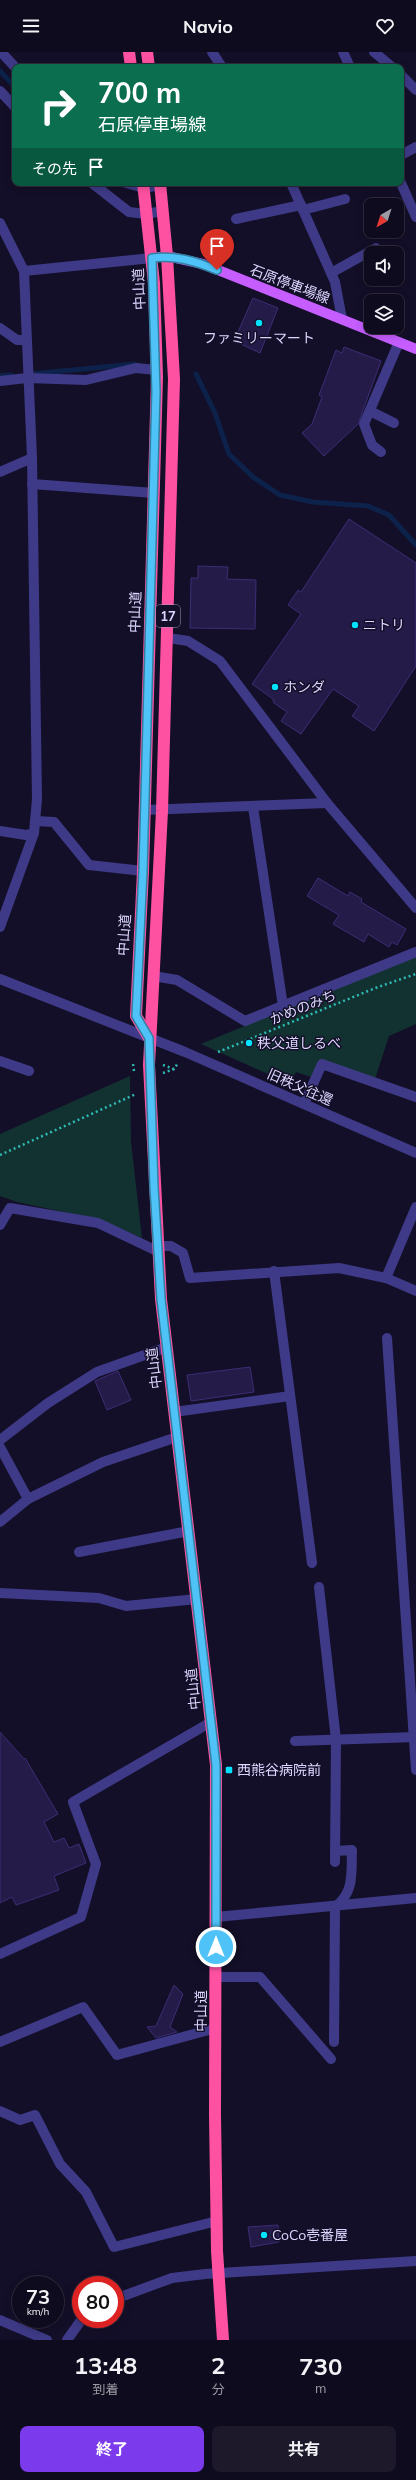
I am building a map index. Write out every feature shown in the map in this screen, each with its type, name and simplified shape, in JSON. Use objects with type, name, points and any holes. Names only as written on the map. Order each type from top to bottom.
[{"type":"highway","points":[[129,52],[131,64]]},
{"type":"highway","points":[[147,52],[149,64]]},
{"type":"highway","name":"中山道","points":[[143,186],[152,258],[156,370],[143,871],[136,1016],[149,1038]]},
{"type":"highway","name":"中山道","points":[[161,186],[174,379],[162,811],[149,1038],[157,1248],[174,1412],[216,1765],[217,2221],[223,2340]]},
{"type":"main road","name":"石原停車場線","points":[[152,258],[167,256],[203,264],[416,349]]},
{"type":"street","points":[[1,52],[12,64]]},
{"type":"street","points":[[212,52],[220,64]]},
{"type":"street","points":[[343,52],[349,64]]},
{"type":"street","points":[[374,52],[388,64]]},
{"type":"street","points":[[404,78],[416,90]]},
{"type":"street","points":[[0,91],[12,104]]},
{"type":"street","points":[[404,153],[416,147]]},
{"type":"street","points":[[96,186],[129,212],[146,214],[163,211]]},
{"type":"street","points":[[292,186],[335,282],[342,319]]},
{"type":"street","points":[[402,186],[416,217]]},
{"type":"street","points":[[236,219],[345,199]]},
{"type":"street","points":[[0,223],[24,271],[25,340],[32,458],[37,799],[34,833],[0,928]]},
{"type":"street","points":[[331,272],[364,254]]},
{"type":"street","points":[[24,271],[152,258]]},
{"type":"street","points":[[0,328],[17,340],[25,340]]},
{"type":"street","points":[[381,452],[372,446],[364,424],[399,342]]},
{"type":"street","points":[[0,381],[27,378],[86,380],[136,368],[156,370]]},
{"type":"street","points":[[370,411],[394,423]]},
{"type":"street","points":[[0,472],[32,458]]},
{"type":"street","points":[[32,484],[154,493]]},
{"type":"street","points":[[168,638],[188,641],[220,661],[327,803],[416,908]]},
{"type":"street","points":[[144,810],[162,811],[327,803]]},
{"type":"street","points":[[253,806],[283,1006]]},
{"type":"street","points":[[35,821],[54,822],[89,865],[143,871]]},
{"type":"street","points":[[0,831],[26,835],[34,833]]},
{"type":"street","points":[[153,976],[177,980],[245,1021],[416,952]]},
{"type":"street","name":"旧秩父往還","points":[[0,979],[185,1052],[416,1153]]},
{"type":"street","points":[[0,1061],[29,1071]]},
{"type":"street","points":[[304,1104],[322,1064],[416,1097]]},
{"type":"street","points":[[0,1226],[5,1206],[98,1223],[157,1248],[171,1246],[183,1253],[190,1278],[274,1271],[339,1268],[386,1278],[416,1291]]},
{"type":"street","points":[[386,1278],[416,1207]]},
{"type":"street","points":[[274,1271],[312,1564]]},
{"type":"street","points":[[387,1338],[416,1737],[416,1770]]},
{"type":"street","points":[[0,1440],[48,1403],[97,1372],[167,1346]]},
{"type":"street","points":[[174,1412],[290,1396]]},
{"type":"street","points":[[0,1522],[28,1499],[103,1462],[177,1437]]},
{"type":"street","points":[[0,1447],[28,1499]]},
{"type":"street","points":[[79,1552],[189,1531]]},
{"type":"street","points":[[319,1587],[336,1740],[335,1862]]},
{"type":"street","points":[[0,1593],[99,1598],[126,1606],[197,1599]]},
{"type":"street","points":[[0,1954],[81,1917],[96,1864],[73,1802],[211,1722]]},
{"type":"street","points":[[295,1741],[416,1737]]},
{"type":"street","points":[[335,1851],[352,1850],[349,1890],[345,1899],[335,1906]]},
{"type":"street","points":[[216,1918],[416,1898]]},
{"type":"street","points":[[334,2042],[335,1906]]},
{"type":"street","points":[[216,1977],[260,1977],[331,2059]]},
{"type":"street","points":[[0,2042],[83,2007],[117,2055],[216,2028]]},
{"type":"street","points":[[0,2111],[20,2120],[35,2115],[60,2164],[86,2192],[114,2246],[217,2221]]},
{"type":"street","points":[[124,2296],[172,2278],[219,2272],[416,2261]]},
{"type":"street","points":[[0,2320],[47,2340]]},
{"type":"street","points":[[68,2340],[76,2328]]},
{"type":"path","name":"かめのみち","points":[[211,1050],[219,1052],[378,987],[416,974]]},
{"type":"path","points":[[167,1066],[174,1069],[185,1052]]},
{"type":"path","points":[[133,1064],[134,1076]]},
{"type":"path","points":[[0,1155],[136,1096],[136,1089]]},
{"type":"green space","points":[[416,953],[416,1024],[389,1036],[375,1079],[319,1060],[311,1077],[296,1072],[290,1084],[201,1044],[402,961]]},
{"type":"green space","points":[[130,1076],[131,1142],[142,1238],[101,1220],[17,1202],[0,1196],[0,1134]]},
{"type":"building","points":[[253,298],[278,308],[260,353],[234,341]]},
{"type":"building","points":[[344,347],[381,361],[358,424],[324,456],[302,433],[312,424],[322,397],[319,395],[336,350],[342,353]]},
{"type":"building","name":"ニトリ","points":[[349,519],[416,563],[416,666],[374,731],[352,716],[359,706],[333,689],[301,734],[281,721],[287,712],[274,703],[273,699],[252,684],[301,614],[288,605],[298,590],[301,592]]},
{"type":"building","points":[[198,566],[228,567],[227,579],[256,580],[255,629],[190,628],[191,578],[198,578]]},
{"type":"building","points":[[318,878],[348,896],[350,892],[362,899],[361,902],[406,929],[397,945],[392,942],[389,947],[368,934],[364,942],[333,924],[339,915],[307,896]]},
{"type":"building","points":[[250,1367],[254,1392],[191,1401],[187,1375]]},
{"type":"building","points":[[118,1371],[131,1400],[107,1410],[95,1381]]},
{"type":"building","points":[[0,1732],[24,1759],[25,1758],[58,1814],[44,1822],[54,1842],[64,1838],[69,1848],[79,1844],[86,1863],[54,1876],[59,1890],[16,1905],[12,1897],[0,1903]]},
{"type":"building","points":[[174,1985],[183,1994],[170,2027],[177,2032],[156,2038],[147,2027],[156,2026]]},
{"type":"building","name":"CoCo壱番屋","points":[[278,2225],[279,2242],[251,2247],[248,2227]]},
{"type":"waterway","points":[[0,71],[12,84]]},
{"type":"waterway","points":[[31,374],[135,364]]},
{"type":"waterway","points":[[196,374],[215,413],[229,454],[253,477],[280,495],[313,502],[368,506],[389,515],[416,545]]},
{"type":"waterway","points":[[0,376],[11,375]]},
{"type":"place","name":"ファミリーマート","points":[[259,323]]},
{"type":"place","name":"ニトリ","points":[[355,625]]},
{"type":"place","name":"ホンダ","points":[[275,687]]},
{"type":"place","name":"秩父道しるべ","points":[[249,1043]]},
{"type":"place","name":"西熊谷病院前","points":[[229,1770]]},
{"type":"place","name":"CoCo壱番屋","points":[[264,2235]]},
{"type":"route","points":[[216,1947],[216,1765],[161,1299],[154,1187],[149,1038],[136,1016],[136,972],[143,871],[157,377],[155,296],[152,258],[167,256],[184,259],[203,264],[217,270]]}]
